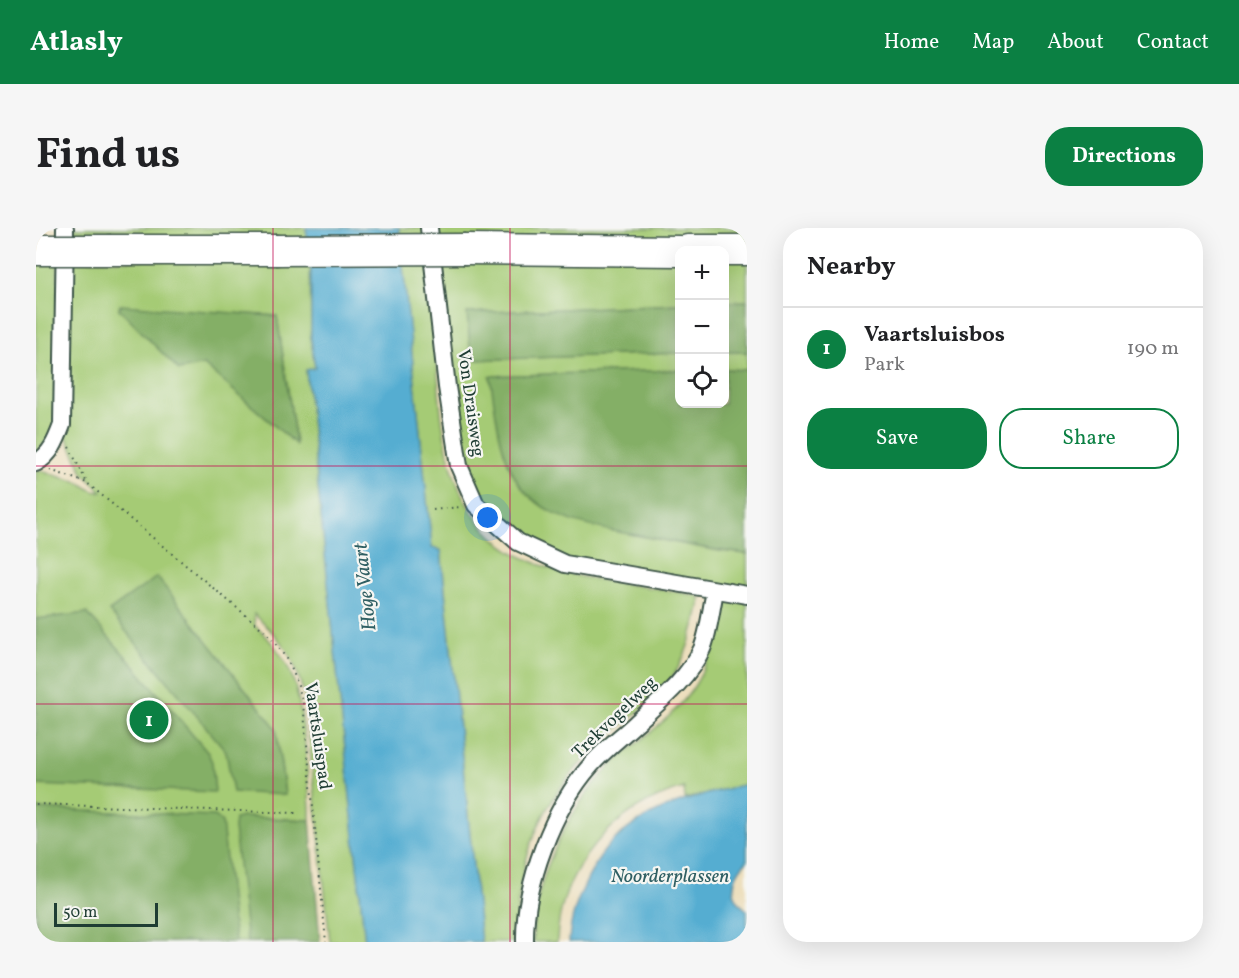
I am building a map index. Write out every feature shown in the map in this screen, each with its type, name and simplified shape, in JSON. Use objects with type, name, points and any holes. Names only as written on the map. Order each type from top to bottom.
[{"type":"highway","points":[[36,250],[675,251]]},
{"type":"highway","points":[[729,250],[747,250]]},
{"type":"street","points":[[40,466],[52,448],[62,425],[64,228]]},
{"type":"street","name":"Von Draisweg","points":[[429,228],[447,387],[459,466],[477,505],[518,542],[565,564],[747,595]]},
{"type":"street","name":"Trekvogelweg","points":[[525,942],[531,891],[542,854],[564,802],[592,764],[682,681],[702,648],[715,591]]},
{"type":"path","name":"Vaartsluispad","points":[[62,425],[71,452],[87,483]]},
{"type":"path","name":"Vaartsluispad","points":[[40,466],[87,483],[266,632],[283,652],[294,671],[303,704],[326,942]]},
{"type":"path","points":[[433,510],[477,505]]},
{"type":"path","points":[[36,804],[297,813]]},
{"type":"green space","points":[[69,228],[306,228],[308,243],[69,243]]},
{"type":"green space","points":[[399,228],[424,228],[443,427],[449,458],[459,487],[473,514],[493,537],[520,556],[540,565],[581,577],[689,594],[698,596],[701,600],[691,638],[675,673],[661,691],[588,755],[559,790],[538,826],[521,882],[515,942],[481,942],[441,550],[432,549]]},
{"type":"green space","points":[[433,228],[747,228],[747,240],[435,242]]},
{"type":"green space","points":[[747,254],[747,301],[729,302],[729,255]]},
{"type":"green space","points":[[675,255],[675,304],[468,313],[471,360],[675,353],[675,370],[491,376],[504,451],[559,514],[573,521],[719,551],[747,554],[747,591],[575,565],[503,528],[468,481],[436,259]]},
{"type":"green space","points":[[36,260],[58,260],[56,428],[36,456]]},
{"type":"green space","points":[[69,260],[310,260],[311,338],[315,368],[306,370],[365,942],[330,942],[305,700],[288,652],[254,614],[255,626],[280,654],[296,688],[305,740],[310,808],[310,820],[268,818],[277,942],[36,942],[36,469],[102,492],[84,474],[66,436]],"holes":[[[120,306],[277,316],[296,443],[204,365],[179,370],[119,309]],[[260,710],[276,728],[285,795],[266,793]]]},
{"type":"green space","points":[[747,301],[747,352],[729,352],[729,302]]},
{"type":"green space","points":[[675,304],[675,353],[471,360],[467,313]]},
{"type":"green space","points":[[120,305],[277,316],[296,444],[204,365],[179,370],[119,309]]},
{"type":"green space","points":[[729,352],[747,352],[747,370],[729,369]]},
{"type":"green space","points":[[729,369],[747,370],[747,554],[597,528],[578,523],[544,508],[530,496],[511,470],[502,444],[490,376],[675,370],[675,408],[729,408]]},
{"type":"green space","points":[[157,577],[276,728],[285,795],[233,792],[226,751],[109,611]]},
{"type":"green space","points":[[725,601],[747,602],[747,784],[685,799],[684,788],[659,797],[635,810],[595,844],[580,866],[568,889],[560,915],[557,942],[533,942],[534,918],[539,893],[557,843],[570,819],[600,777],[659,726],[695,685],[705,666],[722,603]]},
{"type":"green space","points":[[87,613],[208,753],[212,762],[215,792],[36,785],[36,619]]},
{"type":"green space","points":[[36,809],[215,816],[222,822],[235,942],[36,942]]},
{"type":"green space","points":[[242,817],[310,820],[320,942],[247,942],[234,828],[235,819]]},
{"type":"water","name":"Hoge Vaart","points":[[306,228],[399,228],[432,548],[441,550],[481,942],[365,942],[306,370],[315,368],[311,338],[311,268]]},
{"type":"water","name":"Noorderplassen","points":[[747,784],[747,861],[735,880],[734,893],[747,910],[747,942],[569,942],[571,924],[578,900],[589,876],[609,845],[640,821],[674,804]]},
{"type":"place","name":"Vaartsluisbos","points":[[149,720]]}]
